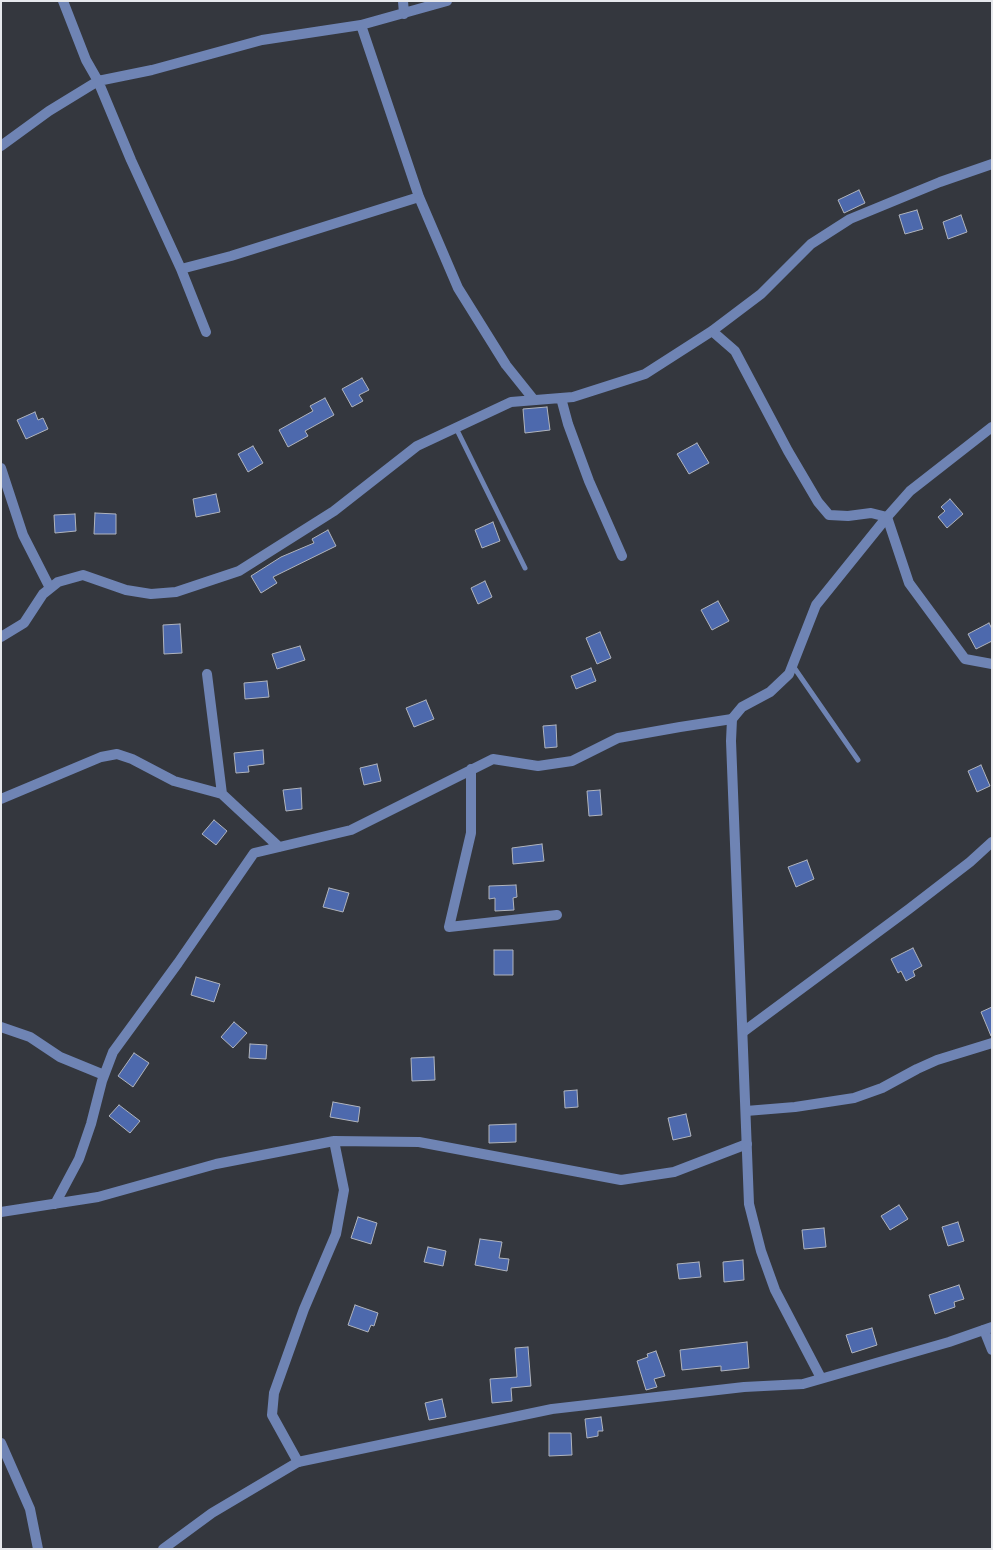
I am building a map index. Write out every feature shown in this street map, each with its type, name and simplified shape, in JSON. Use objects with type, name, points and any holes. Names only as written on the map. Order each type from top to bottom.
[{"type":"street","points":[[63,1],[86,60],[98,81],[131,160],[181,269],[206,332]]},
{"type":"street","points":[[403,1],[404,14]]},
{"type":"street","points":[[1,146],[49,111],[98,81],[152,70],[262,40],[361,25],[447,1]]},
{"type":"street","points":[[361,25],[419,196],[458,288],[506,366],[534,400]]},
{"type":"street","points":[[1,637],[24,623],[43,594],[50,588],[58,582],[83,575],[126,590],[151,594],[176,592],[239,572],[334,511],[417,446],[511,402],[573,396],[645,374],[712,331],[761,294],[812,244],[850,219],[940,182],[992,164]]},
{"type":"street","points":[[181,269],[231,256],[419,196]]},
{"type":"street","points":[[712,331],[735,351],[788,451],[818,502],[829,515],[848,516],[871,513],[887,517]]},
{"type":"street","points":[[561,398],[568,424],[589,481],[622,556]]},
{"type":"street","points":[[821,1378],[775,1290],[761,1251],[749,1204],[744,1032],[731,741],[732,719],[742,707],[770,692],[789,674],[816,605],[910,491],[992,427]]},
{"type":"street","points":[[1,468],[23,535],[50,588]]},
{"type":"street","points":[[887,517],[909,583],[965,659],[992,664]]},
{"type":"street","points":[[207,674],[222,794]]},
{"type":"street","points":[[55,1204],[79,1158],[91,1124],[104,1075],[113,1052],[178,963],[254,853],[351,830],[493,759],[538,766],[572,761],[618,738],[680,726],[732,719]]},
{"type":"street","points":[[1,800],[101,757],[117,754],[132,759],[174,781],[222,794],[279,847]]},
{"type":"street","points":[[471,769],[471,833],[449,927],[557,915]]},
{"type":"street","points":[[744,1032],[916,904],[970,862],[992,842]]},
{"type":"street","points":[[1,1027],[30,1037],[60,1057],[104,1075]]},
{"type":"street","points":[[746,1111],[795,1107],[854,1098],[882,1088],[937,1060],[992,1044]]},
{"type":"street","points":[[1,1212],[98,1197],[216,1164],[334,1141],[418,1142],[621,1180],[674,1172],[747,1144]]},
{"type":"street","points":[[298,1462],[272,1415],[274,1393],[304,1309],[336,1234],[344,1190],[334,1141]]},
{"type":"street","points":[[163,1549],[212,1513],[298,1462],[552,1409],[744,1387],[803,1384],[950,1342],[988,1329],[992,1350]]},
{"type":"street","points":[[1,1443],[30,1509],[38,1549]]},
{"type":"lane","points":[[456,427],[525,568]]},
{"type":"lane","points":[[792,665],[858,760]]},
{"type":"building","points":[[859,190],[865,203],[844,213],[838,200]]},
{"type":"building","points":[[917,210],[923,229],[905,234],[899,215]]},
{"type":"building","points":[[961,215],[967,232],[948,239],[943,222]]},
{"type":"building","points":[[362,378],[369,390],[359,395],[363,401],[352,407],[342,389]]},
{"type":"building","points":[[325,398],[334,415],[305,431],[308,436],[288,447],[279,430],[313,411],[310,406]]},
{"type":"building","points":[[547,407],[550,430],[525,433],[523,409]]},
{"type":"building","points":[[35,412],[38,420],[43,418],[48,429],[26,439],[17,420]]},
{"type":"building","points":[[697,443],[709,463],[689,474],[677,454]]},
{"type":"building","points":[[253,446],[263,463],[248,472],[238,454]]},
{"type":"building","points":[[216,494],[220,512],[196,517],[193,499]]},
{"type":"building","points":[[950,499],[963,514],[947,528],[938,517],[945,511],[941,507]]},
{"type":"building","points":[[95,513],[116,514],[116,534],[94,534]]},
{"type":"building","points":[[75,514],[76,531],[55,533],[54,515]]},
{"type":"building","points":[[493,522],[500,541],[482,548],[475,530]]},
{"type":"building","points":[[328,530],[336,546],[273,577],[277,583],[261,593],[251,576],[281,557],[314,543],[312,539]]},
{"type":"building","points":[[485,581],[492,597],[478,604],[471,588]]},
{"type":"building","points":[[718,601],[729,621],[712,630],[701,610]]},
{"type":"building","points":[[989,623],[992,629],[992,641],[976,649],[968,634]]},
{"type":"building","points":[[180,624],[182,653],[164,654],[163,625]]},
{"type":"building","points":[[600,632],[611,658],[597,664],[586,638]]},
{"type":"building","points":[[300,646],[305,660],[277,669],[272,654]]},
{"type":"building","points":[[591,668],[596,681],[576,689],[571,676]]},
{"type":"building","points":[[267,681],[269,697],[245,699],[244,683]]},
{"type":"building","points":[[426,700],[434,719],[414,727],[406,708]]},
{"type":"building","points":[[556,725],[557,747],[545,748],[543,726]]},
{"type":"building","points":[[263,750],[264,764],[248,766],[249,772],[236,773],[234,753]]},
{"type":"building","points":[[377,764],[381,781],[364,785],[360,768]]},
{"type":"building","points":[[981,765],[990,786],[977,792],[968,771]]},
{"type":"building","points":[[301,788],[302,809],[286,811],[283,790]]},
{"type":"building","points":[[600,790],[602,815],[589,816],[587,791]]},
{"type":"building","points":[[214,820],[227,831],[216,845],[202,834]]},
{"type":"building","points":[[542,844],[544,861],[513,864],[512,848]]},
{"type":"building","points":[[807,860],[814,879],[796,887],[788,867]]},
{"type":"building","points":[[516,885],[517,897],[513,898],[514,910],[495,911],[495,898],[489,899],[489,886]]},
{"type":"building","points":[[329,888],[349,893],[343,912],[323,907]]},
{"type":"building","points":[[913,948],[922,966],[913,971],[915,976],[906,981],[901,971],[898,973],[891,959]]},
{"type":"building","points":[[494,950],[513,950],[513,975],[494,975]]},
{"type":"building","points":[[196,977],[220,984],[214,1002],[191,995]]},
{"type":"building","points":[[992,1007],[992,1036],[991,1036],[981,1012]]},
{"type":"building","points":[[234,1022],[247,1033],[233,1048],[221,1037]]},
{"type":"building","points":[[250,1044],[267,1045],[266,1059],[249,1058]]},
{"type":"building","points":[[134,1053],[149,1063],[133,1087],[118,1076]]},
{"type":"building","points":[[434,1057],[435,1080],[412,1081],[411,1058]]},
{"type":"building","points":[[577,1090],[578,1107],[565,1108],[564,1091]]},
{"type":"building","points":[[333,1102],[360,1107],[358,1122],[330,1117]]},
{"type":"building","points":[[119,1105],[140,1121],[130,1133],[109,1116]]},
{"type":"building","points":[[686,1114],[691,1136],[673,1140],[668,1118]]},
{"type":"building","points":[[516,1124],[516,1142],[489,1143],[489,1125]]},
{"type":"building","points":[[899,1205],[908,1219],[890,1230],[881,1216]]},
{"type":"building","points":[[358,1217],[377,1223],[371,1244],[351,1238]]},
{"type":"building","points":[[958,1222],[964,1241],[948,1246],[942,1227]]},
{"type":"building","points":[[824,1228],[826,1247],[804,1249],[802,1230]]},
{"type":"building","points":[[480,1239],[502,1242],[499,1258],[509,1259],[507,1271],[475,1265]]},
{"type":"building","points":[[428,1247],[446,1251],[443,1266],[424,1262]]},
{"type":"building","points":[[743,1260],[744,1280],[724,1282],[723,1262]]},
{"type":"building","points":[[699,1262],[701,1277],[679,1279],[677,1264]]},
{"type":"building","points":[[959,1285],[964,1299],[954,1302],[955,1307],[935,1314],[929,1295]]},
{"type":"building","points":[[355,1305],[378,1313],[374,1326],[371,1325],[368,1332],[348,1325]]},
{"type":"building","points":[[872,1328],[877,1345],[852,1353],[846,1335]]},
{"type":"building","points":[[747,1342],[749,1368],[721,1371],[721,1366],[682,1370],[680,1350]]},
{"type":"building","points":[[528,1347],[531,1386],[511,1388],[512,1401],[492,1403],[490,1379],[517,1377],[515,1348]]},
{"type":"building","points":[[656,1351],[665,1376],[654,1379],[657,1387],[646,1390],[637,1361],[648,1357],[647,1354]]},
{"type":"building","points":[[442,1399],[446,1417],[429,1420],[425,1403]]},
{"type":"building","points":[[601,1417],[603,1431],[598,1431],[598,1436],[587,1438],[585,1419]]},
{"type":"building","points":[[549,1433],[571,1433],[572,1455],[549,1456]]}]
